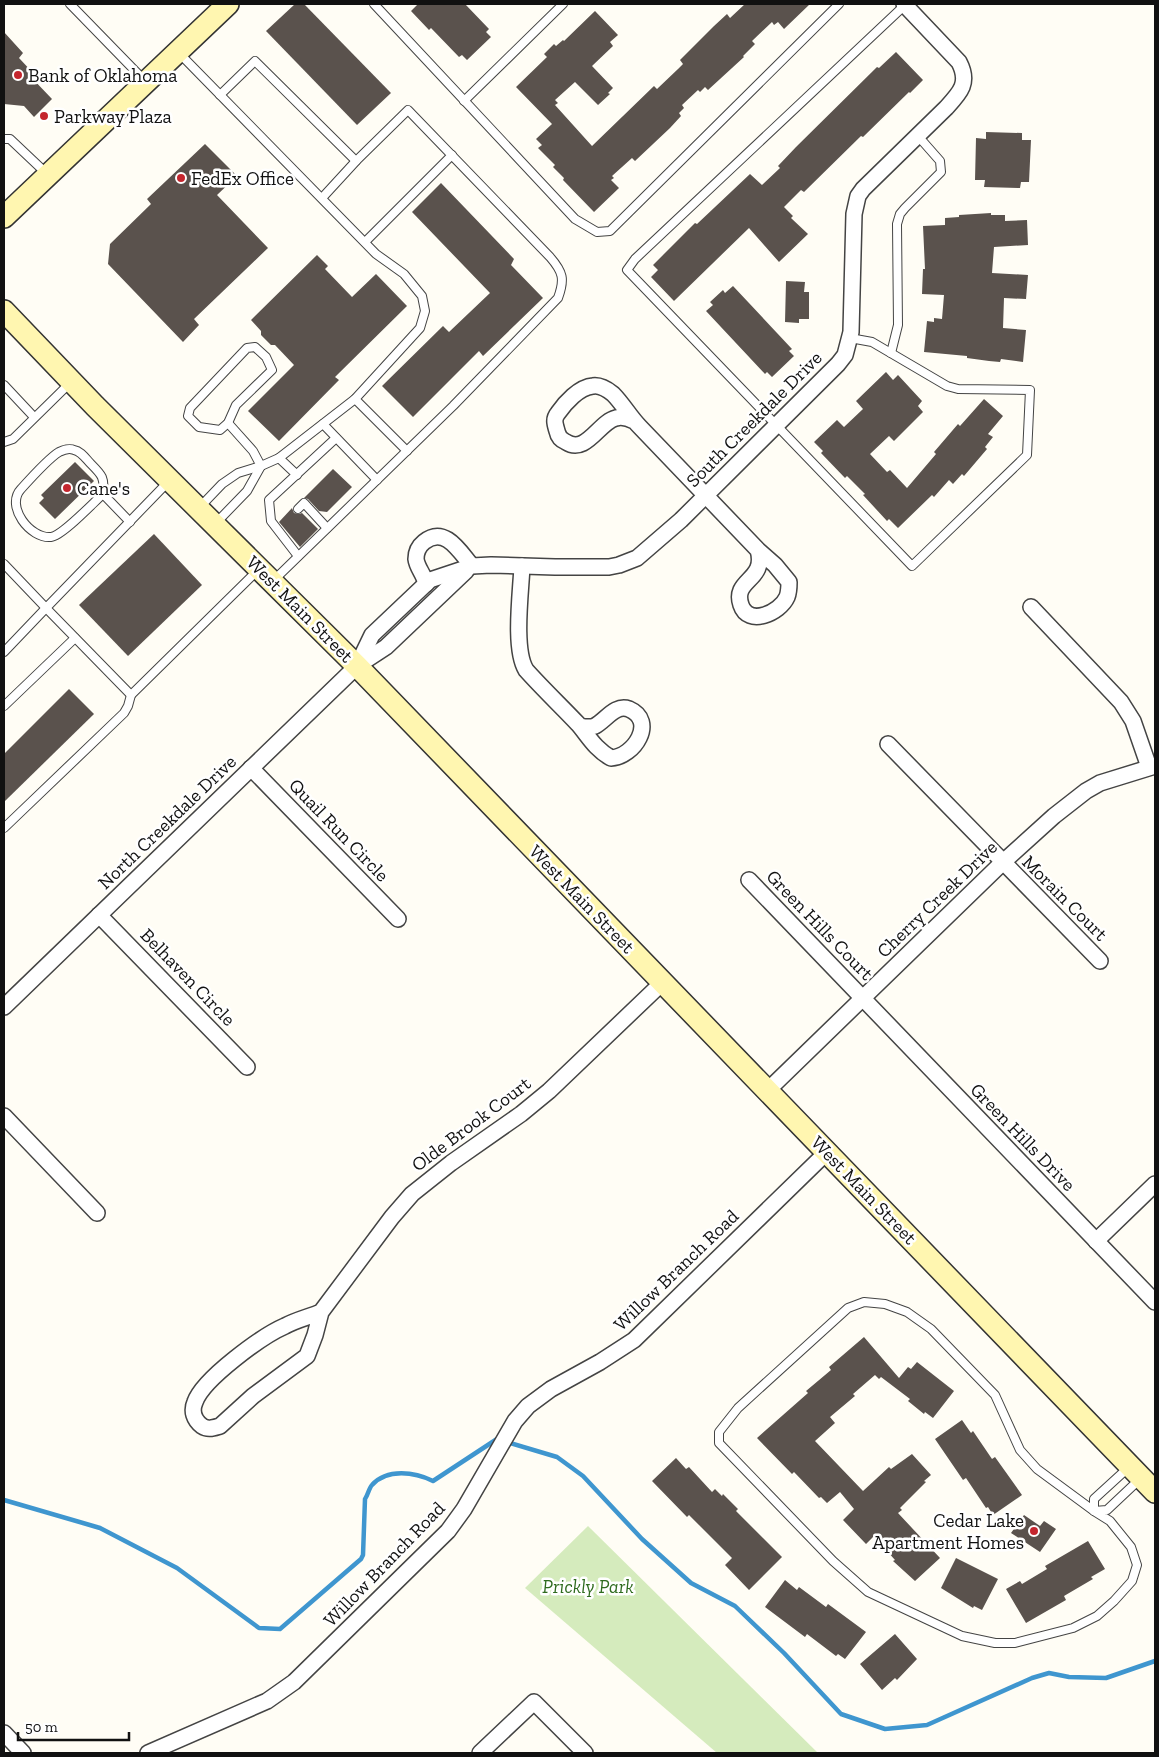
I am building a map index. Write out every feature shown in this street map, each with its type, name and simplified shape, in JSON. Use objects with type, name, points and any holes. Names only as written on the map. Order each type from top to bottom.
[{"type":"main road","points":[[4,217],[228,4]]},
{"type":"main road","name":"West Main Street","points":[[4,311],[357,666],[1142,1479]]},
{"type":"street","name":"South Creekdale Drive","points":[[357,666],[372,634],[430,580],[472,566],[609,567],[637,558],[646,552],[838,364],[852,332],[854,214],[858,196],[955,98],[964,84],[963,70],[959,62],[905,4]]},
{"type":"street","points":[[634,421],[622,417],[615,418],[589,439],[575,446],[562,440],[558,435],[555,416],[562,406],[584,388],[593,385],[612,393],[634,421],[758,550]]},
{"type":"street","points":[[357,666],[386,647],[472,566],[449,539],[440,536],[432,537],[420,545],[417,552],[419,568],[425,576],[426,584]]},
{"type":"street","points":[[522,566],[519,638],[522,663],[530,674],[580,726]]},
{"type":"street","points":[[1031,607],[1121,702],[1132,721],[1152,766]]},
{"type":"street","name":"North Creekdale Drive","points":[[4,1007],[357,666]]},
{"type":"street","name":"Morain Court","points":[[888,744],[1100,962]]},
{"type":"street","name":"Cherry Creek Drive","points":[[767,1091],[1002,863],[1054,816],[1086,791],[1100,783],[1152,766]]},
{"type":"street","name":"Quail Run Circle","points":[[252,768],[398,919]]},
{"type":"street","name":"Green Hills Court","points":[[749,880],[863,998]]},
{"type":"street","name":"Belhaven Circle","points":[[99,915],[247,1067]]},
{"type":"street","name":"Olde Brook Court","points":[[321,1312],[284,1326],[248,1349],[205,1386],[194,1403],[193,1412],[200,1424],[206,1429],[220,1426],[254,1396],[307,1356],[321,1312],[392,1217],[412,1194],[431,1178],[521,1114],[549,1091],[662,983]]},
{"type":"street","name":"Green Hills Drive","points":[[863,998],[1155,1302]]},
{"type":"street","points":[[4,1116],[97,1213]]},
{"type":"street","name":"Willow Branch Road","points":[[148,1753],[266,1701],[294,1682],[448,1532],[464,1509],[515,1421],[537,1398],[612,1355],[634,1340],[826,1152]]},
{"type":"street","points":[[1096,1241],[1155,1184]]},
{"type":"street","points":[[480,1753],[534,1702],[585,1753]]},
{"type":"street","points":[[4,1733],[23,1753]]},
{"type":"lane","points":[[70,4],[146,82]]},
{"type":"lane","points":[[374,4],[575,219],[597,232],[610,231],[839,4]]},
{"type":"lane","points":[[464,100],[563,4]]},
{"type":"lane","points":[[850,338],[872,342],[947,386],[958,389],[1030,390],[1027,455],[912,566],[627,270],[635,259],[905,4]]},
{"type":"lane","points":[[178,52],[376,254],[404,274],[422,296],[425,311],[420,328],[355,399],[279,458],[238,473],[222,484],[199,508]]},
{"type":"lane","points":[[220,95],[255,60],[356,162]]},
{"type":"lane","points":[[4,828],[124,713],[131,695],[266,575],[298,556],[454,406],[558,298],[563,279],[560,268],[408,110],[322,198]]},
{"type":"lane","points":[[891,353],[898,325],[897,224],[900,214],[905,208],[941,172],[940,160],[918,136]]},
{"type":"lane","points":[[4,139],[10,139],[48,175]]},
{"type":"lane","points":[[365,242],[452,155]]},
{"type":"lane","points":[[255,347],[266,357],[272,370],[236,405],[228,423],[220,430],[198,427],[188,416],[190,408],[248,348],[255,347]]},
{"type":"lane","points":[[4,442],[13,438],[72,381]]},
{"type":"lane","points":[[4,385],[34,417]]},
{"type":"lane","points":[[355,399],[407,451]]},
{"type":"lane","points":[[228,423],[253,451],[261,466]]},
{"type":"lane","points":[[323,424],[377,480]]},
{"type":"lane","points":[[298,556],[289,540],[271,521],[270,500],[336,438]]},
{"type":"lane","points":[[103,494],[63,531],[50,537],[43,536],[29,528],[22,521],[16,508],[19,491],[59,452],[69,449],[80,452],[100,473],[104,482],[103,494],[130,522]]},
{"type":"lane","points":[[279,458],[297,475]]},
{"type":"lane","points":[[215,524],[247,491],[261,466]]},
{"type":"lane","points":[[4,652],[170,480]]},
{"type":"lane","points":[[298,508],[304,503],[312,517],[327,528]]},
{"type":"lane","points":[[4,564],[131,695]]},
{"type":"lane","points":[[4,706],[75,638]]},
{"type":"lane","points":[[1094,1511],[1110,1521],[1131,1547],[1137,1565],[1132,1581],[1097,1616],[1073,1628],[1015,1643],[995,1643],[978,1640],[962,1636],[868,1592],[833,1560],[720,1443],[719,1432],[738,1408],[848,1308],[864,1302],[885,1304],[907,1312],[931,1329],[995,1395],[1020,1450],[1037,1469],[1094,1511],[1107,1510],[1142,1479]]},
{"type":"lane","points":[[1094,1511],[1094,1499],[1142,1479]]},
{"type":"green space","name":"Prickly Park","points":[[588,1526],[818,1753],[717,1753],[525,1588]]},
{"type":"building","points":[[295,4],[304,4],[391,93],[357,125],[266,31]]},
{"type":"building","points":[[418,4],[465,4],[489,29],[486,32],[491,37],[467,60],[462,55],[459,57],[431,28],[429,30],[411,11]]},
{"type":"building","points":[[745,4],[810,4],[784,29],[778,22],[774,25],[772,22],[752,41],[755,44],[744,57],[708,90],[705,87],[700,92],[698,90],[682,105],[684,108],[679,113],[681,116],[670,128],[635,161],[632,158],[612,176],[614,178],[611,180],[619,188],[594,212],[563,180],[564,178],[553,167],[555,165],[538,148],[542,145],[536,139],[552,124],[516,87],[547,57],[544,54],[554,44],[556,46],[564,41],[595,11],[618,35],[610,42],[613,46],[592,66],[613,88],[608,93],[610,94],[598,105],[575,82],[555,100],[558,103],[555,105],[592,146],[654,86],[657,89],[678,69],[683,64],[680,60],[714,26],[727,14],[730,18]]},
{"type":"building","name":"Bank of Oklahoma","points":[[4,32],[23,53],[19,58],[34,74],[31,77],[52,99],[34,117],[24,106],[4,104]]},
{"type":"building","points":[[896,52],[923,80],[863,137],[861,136],[804,192],[801,190],[784,207],[793,216],[791,218],[808,234],[779,262],[749,228],[674,301],[651,277],[658,270],[653,265],[695,223],[697,224],[750,174],[762,185],[780,168],[778,166],[796,147],[877,67],[879,68]]},
{"type":"building","points":[[986,132],[1022,133],[1022,140],[1031,140],[1029,182],[1021,182],[1020,188],[984,187],[985,180],[975,180],[976,138],[986,139]]},
{"type":"building","points":[[205,144],[237,176],[217,195],[268,248],[194,319],[199,325],[183,342],[108,264],[110,244],[151,204],[147,199]]},
{"type":"building","points":[[441,183],[514,259],[511,265],[543,298],[483,356],[479,351],[413,417],[382,386],[443,326],[449,332],[490,293],[412,212]]},
{"type":"building","points":[[991,213],[991,215],[1005,215],[1005,221],[1027,220],[1028,245],[994,247],[992,273],[1028,275],[1026,299],[1004,298],[1003,328],[1026,330],[1023,362],[1001,359],[1000,362],[989,361],[967,358],[967,356],[924,352],[927,321],[934,322],[934,318],[942,319],[944,295],[922,294],[923,269],[925,269],[923,226],[945,225],[945,218],[959,217],[959,215]]},
{"type":"building","points":[[317,255],[328,266],[325,269],[352,297],[376,274],[407,306],[335,377],[339,380],[279,441],[248,411],[294,365],[275,345],[271,345],[261,335],[261,331],[251,320]]},
{"type":"building","points":[[786,281],[805,282],[804,292],[809,292],[809,319],[799,319],[799,323],[785,322]]},
{"type":"building","points":[[733,286],[792,349],[789,351],[794,356],[772,377],[767,372],[765,374],[706,311],[713,305],[710,302],[723,290],[725,293]]},
{"type":"building","points":[[886,372],[893,380],[898,375],[922,401],[918,406],[923,412],[894,441],[889,436],[870,454],[887,472],[890,470],[907,488],[958,424],[960,426],[984,399],[1003,416],[988,434],[993,437],[985,447],[987,449],[964,476],[962,474],[953,484],[949,480],[934,497],[932,495],[898,528],[889,519],[887,521],[847,476],[845,478],[821,453],[823,451],[814,442],[837,420],[844,427],[863,409],[856,401]]},
{"type":"building","name":"Cane's","points":[[75,462],[94,481],[55,519],[39,503],[44,498],[41,495]]},
{"type":"building","points":[[333,469],[352,487],[327,512],[319,511],[308,499],[304,498]]},
{"type":"building","points":[[292,508],[294,513],[302,513],[318,529],[300,547],[279,522]]},
{"type":"building","points":[[154,534],[202,585],[128,656],[79,605]]},
{"type":"building","points":[[69,689],[94,714],[4,802],[4,754]]},
{"type":"building","points":[[864,1337],[899,1378],[908,1367],[911,1369],[917,1362],[954,1391],[933,1418],[925,1412],[924,1414],[908,1401],[910,1399],[881,1377],[879,1379],[875,1375],[853,1394],[855,1396],[830,1417],[835,1423],[815,1441],[863,1491],[889,1467],[891,1469],[912,1454],[931,1475],[900,1508],[902,1510],[898,1513],[940,1558],[915,1581],[893,1561],[895,1560],[879,1542],[873,1537],[866,1544],[843,1520],[854,1509],[840,1492],[827,1503],[821,1497],[819,1498],[794,1472],[792,1474],[757,1438],[808,1393],[806,1391],[831,1370],[829,1367]]},
{"type":"building","points":[[962,1420],[971,1433],[973,1431],[992,1459],[995,1457],[1022,1495],[993,1515],[988,1507],[986,1508],[966,1478],[963,1480],[935,1439]]},
{"type":"building","points":[[676,1458],[686,1469],[689,1467],[712,1492],[715,1489],[722,1496],[723,1494],[738,1509],[736,1511],[782,1557],[749,1590],[725,1565],[732,1558],[689,1515],[687,1517],[652,1481]]},
{"type":"building","name":"Cedar Lake Apartment Homes","points":[[1024,1515],[1040,1526],[1044,1521],[1056,1529],[1040,1552],[1011,1533]]},
{"type":"building","points":[[1088,1541],[1105,1569],[1091,1577],[1093,1579],[1064,1596],[1066,1600],[1026,1623],[1006,1589],[1020,1581],[1022,1584],[1047,1569],[1045,1566]]},
{"type":"building","points":[[956,1558],[998,1579],[982,1610],[974,1606],[973,1608],[941,1588]]},
{"type":"building","points":[[785,1580],[797,1590],[799,1587],[826,1607],[828,1604],[866,1632],[845,1659],[838,1654],[836,1656],[807,1634],[805,1637],[765,1607]]},
{"type":"building","points":[[895,1634],[917,1659],[897,1680],[895,1678],[882,1690],[860,1664]]},
{"type":"waterway","points":[[4,1500],[100,1528],[177,1568],[259,1628],[280,1629],[361,1559],[363,1555],[365,1499],[371,1486],[385,1476],[401,1473],[418,1475],[433,1481],[497,1439],[499,1440]]},
{"type":"waterway","points":[[507,1442],[557,1457],[583,1476],[642,1539],[691,1583],[735,1606],[784,1653],[841,1714],[885,1729],[927,1725],[1032,1678],[1049,1673],[1069,1677],[1106,1678],[1155,1661]]},
{"type":"place","name":"Bank of Oklahoma","points":[[18,75]]},
{"type":"place","name":"Parkway Plaza","points":[[44,116]]},
{"type":"place","name":"FedEx Office","points":[[181,178]]},
{"type":"place","name":"Cane's","points":[[67,488]]},
{"type":"place","name":"Cedar Lake Apartment Homes","points":[[1034,1531]]}]
